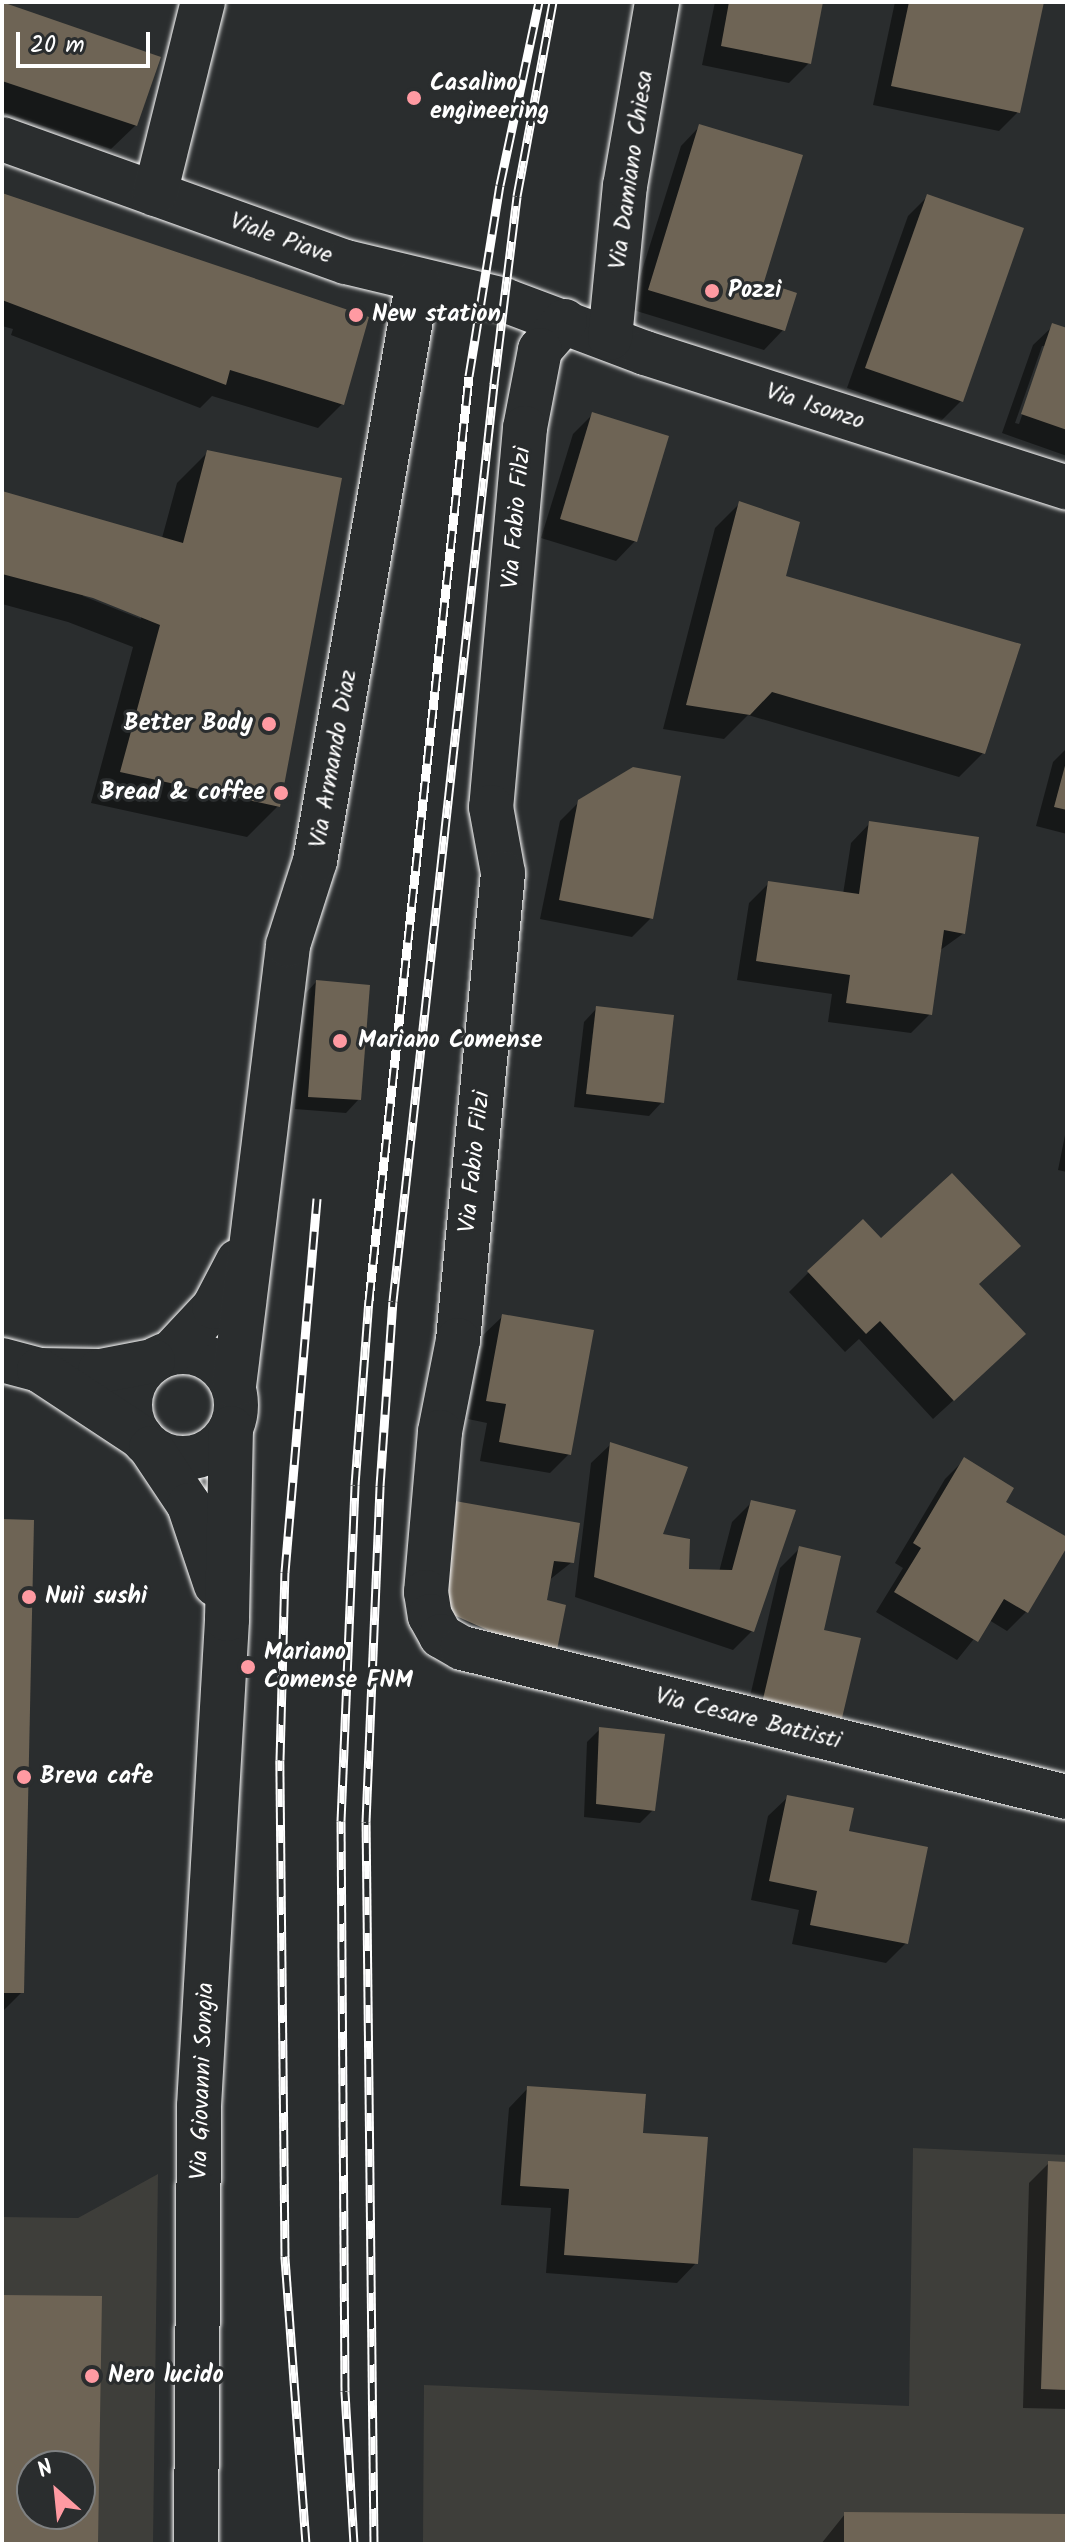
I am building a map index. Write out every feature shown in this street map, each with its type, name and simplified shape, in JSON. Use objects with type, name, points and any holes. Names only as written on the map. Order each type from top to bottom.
[{"type":"street","points":[[155,194],[203,2]]},
{"type":"street","name":"Via Damiano Chiesa","points":[[610,338],[625,186],[657,2]]},
{"type":"street","name":"Viale Piave","points":[[2,139],[346,262],[565,321]]},
{"type":"street","name":"Via Armando Diaz","points":[[232,1407],[250,1237],[288,945],[315,861],[418,280]]},
{"type":"street","name":"Via Isonzo","points":[[565,321],[1067,488]]},
{"type":"street","name":"Via Fabio Filzi","points":[[435,1629],[426,1592],[443,1406],[458,1340],[503,873],[491,807],[525,428],[540,350],[565,321]]},
{"type":"street","name":"Via Armando Diaz","points":[[162,1357],[214,1307],[250,1237]]},
{"type":"street","points":[[146,1443],[130,1412],[131,1390],[162,1357]]},
{"type":"street","points":[[162,1357],[207,1358],[232,1407],[214,1449],[198,1456],[179,1458],[146,1443],[21,1365],[100,1371],[162,1357]]},
{"type":"street","name":"Via Giovanni Songia","points":[[196,2544],[199,2106],[227,1619],[232,1407]]},
{"type":"street","name":"Via Giovanni Songia","points":[[146,1443],[189,1505],[227,1619]]},
{"type":"street","name":"Via Cesare Battisti","points":[[435,1629],[452,1644],[470,1650],[1067,1797]]},
{"type":"shaded area","points":[[913,2148],[1067,2155],[1067,2544],[423,2544],[424,2385],[909,2406]]},
{"type":"shaded area","points":[[158,2174],[153,2544],[2,2544],[2,2217],[78,2218]]},
{"type":"building","points":[[2,2],[161,57],[137,126],[2,81]]},
{"type":"building","points":[[729,2],[823,2],[811,64],[721,46]]},
{"type":"building","points":[[909,2],[1044,2],[1020,113],[891,86]]},
{"type":"building","points":[[699,124],[803,155],[764,282],[797,293],[785,331],[648,290]]},
{"type":"building","points":[[2,193],[369,317],[344,405],[230,370],[226,385],[2,300]]},
{"type":"building","points":[[927,194],[1024,228],[963,402],[865,368]]},
{"type":"building","points":[[1052,323],[1067,328],[1067,430],[1021,414]]},
{"type":"building","points":[[592,412],[669,436],[637,542],[560,519]]},
{"type":"building","points":[[207,450],[342,478],[280,807],[120,772],[160,625],[93,598],[2,574],[2,491],[183,543]]},
{"type":"building","points":[[739,501],[800,522],[786,576],[1021,644],[985,754],[772,692],[750,715],[686,705]]},
{"type":"building","points":[[1067,762],[1067,810],[1054,807]]},
{"type":"building","points":[[633,767],[681,776],[653,919],[559,900],[578,800]]},
{"type":"building","points":[[869,821],[979,837],[965,934],[944,930],[932,1015],[846,1003],[850,975],[756,961],[768,881],[859,894]]},
{"type":"building","points":[[316,980],[370,985],[361,1100],[308,1097]]},
{"type":"building","points":[[596,1006],[674,1015],[664,1103],[586,1094]]},
{"type":"building","points":[[952,1173],[1021,1246],[979,1284],[1026,1334],[954,1401],[880,1321],[866,1334],[807,1271],[863,1219],[881,1238]]},
{"type":"building","points":[[502,1314],[594,1330],[571,1455],[499,1442],[506,1404],[486,1401]]},
{"type":"building","points":[[610,1442],[688,1467],[663,1534],[690,1539],[689,1569],[732,1570],[751,1500],[796,1510],[754,1632],[594,1577]]},
{"type":"building","points":[[964,1457],[1014,1488],[1006,1502],[1067,1537],[1067,1547],[1028,1613],[1004,1599],[978,1642],[894,1592],[921,1548],[913,1543]]},
{"type":"building","points":[[455,1501],[580,1523],[574,1563],[554,1561],[547,1600],[566,1605],[555,1660],[447,1612]]},
{"type":"building","points":[[2,1519],[34,1520],[24,1993],[2,1993]]},
{"type":"building","points":[[799,1546],[841,1556],[824,1630],[861,1638],[842,1718],[763,1699]]},
{"type":"building","points":[[599,1727],[665,1734],[655,1811],[596,1804]]},
{"type":"building","points":[[787,1795],[854,1808],[849,1831],[928,1847],[908,1944],[810,1925],[817,1891],[769,1881]]},
{"type":"building","points":[[527,2086],[646,2094],[643,2133],[708,2137],[698,2264],[564,2255],[569,2189],[520,2186]]},
{"type":"building","points":[[1048,2161],[1067,2162],[1067,2390],[1041,2389]]},
{"type":"building","points":[[2,2295],[102,2296],[98,2544],[2,2544]]},
{"type":"building","points":[[844,2512],[1067,2514],[1067,2544],[844,2544]]},
{"type":"railway","points":[[354,2544],[345,2391],[341,1821],[355,1485],[369,1300],[469,376],[500,185],[539,2]]},
{"type":"railway","points":[[374,2544],[366,1822],[380,1486],[393,1301],[517,196],[553,2]]},
{"type":"railway","points":[[306,2544],[285,2256],[280,1760],[285,1572],[317,1198]]},
{"type":"place","name":"Casalino engineering","points":[[414,98]]},
{"type":"place","name":"Pozzi","points":[[712,291]]},
{"type":"place","name":"New station","points":[[356,315]]},
{"type":"place","name":"Better Body","points":[[269,724]]},
{"type":"place","name":"Bread & coffee","points":[[281,793]]},
{"type":"place","name":"Mariano Comense","points":[[340,1041]]},
{"type":"place","name":"Nuii sushi","points":[[29,1597]]},
{"type":"place","name":"Mariano Comense FNM","points":[[248,1667]]},
{"type":"place","name":"Breva cafe","points":[[24,1777]]},
{"type":"place","name":"Nero lucido","points":[[92,2376]]}]
